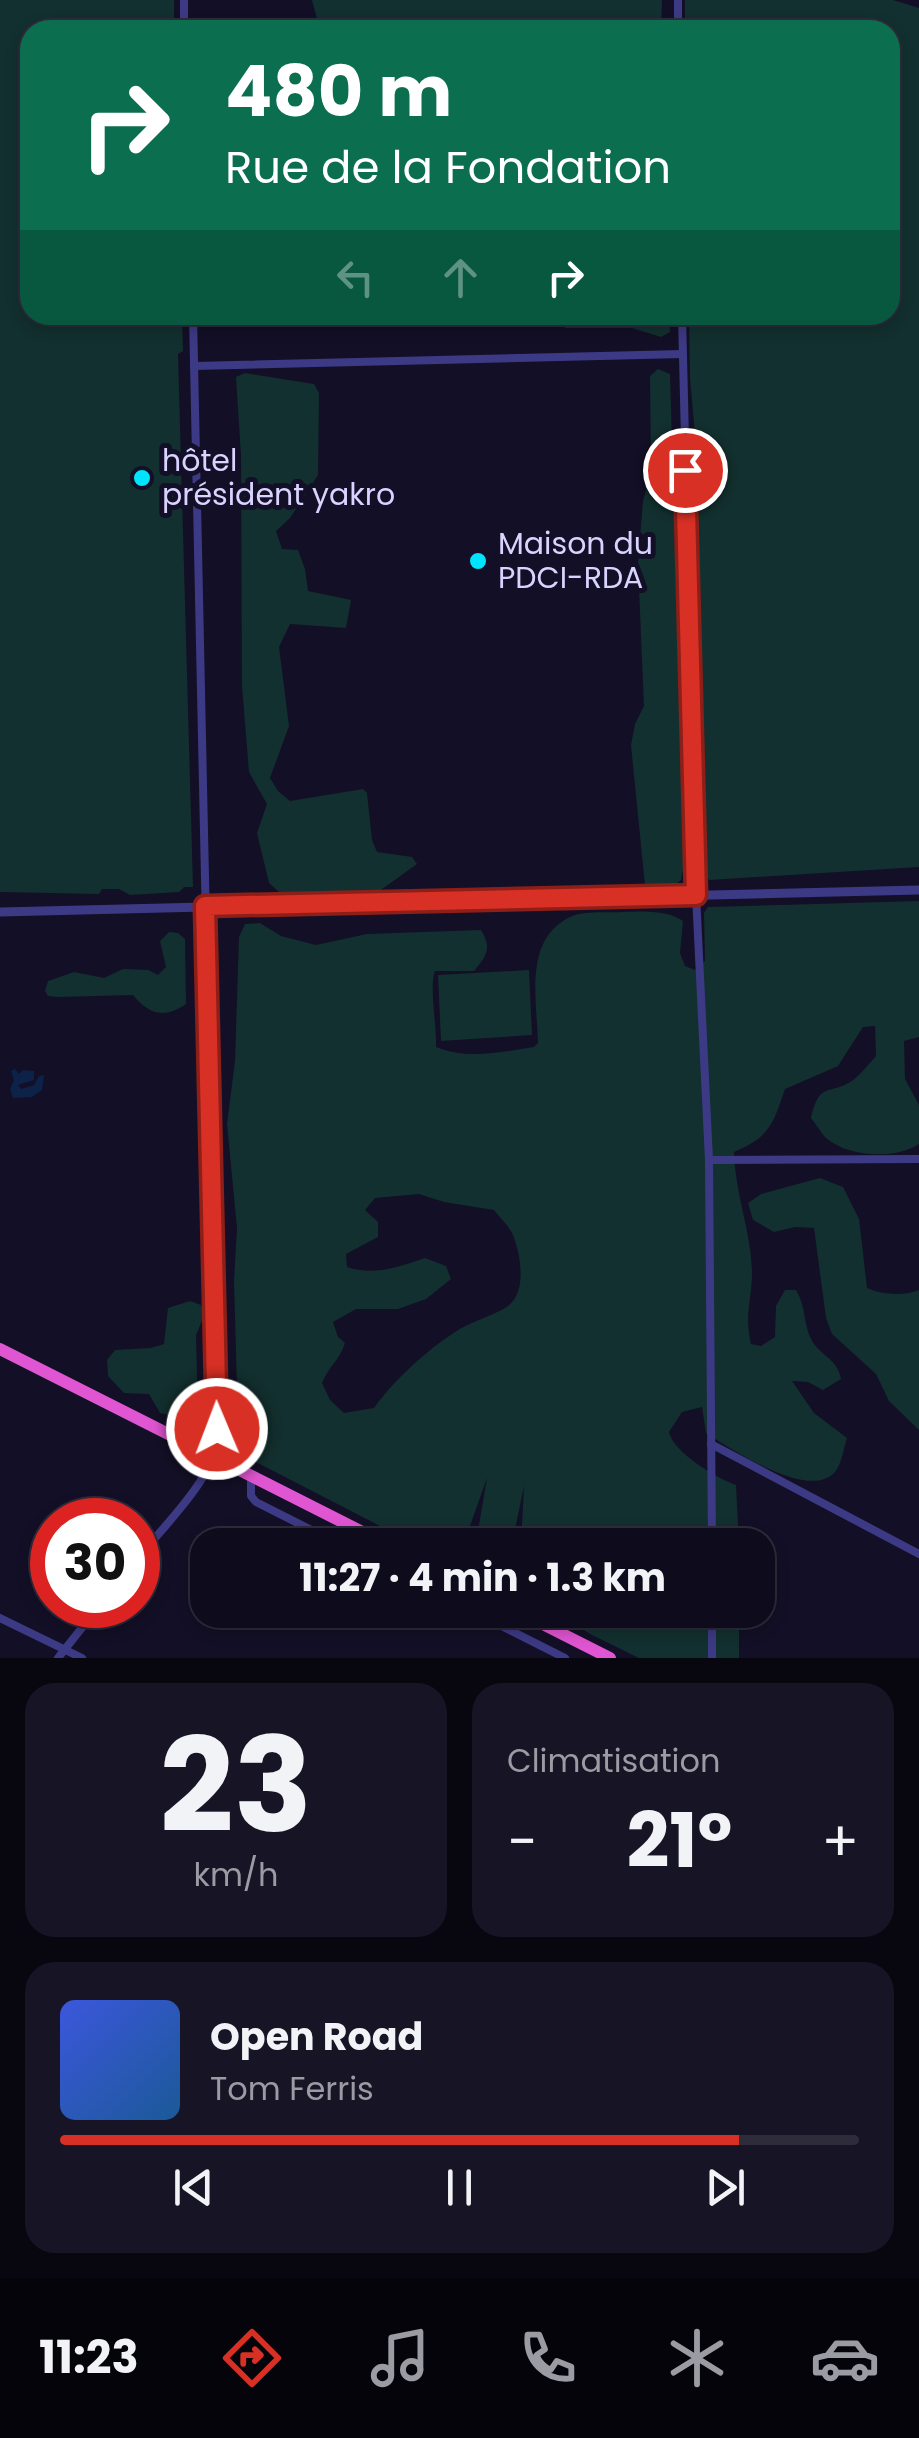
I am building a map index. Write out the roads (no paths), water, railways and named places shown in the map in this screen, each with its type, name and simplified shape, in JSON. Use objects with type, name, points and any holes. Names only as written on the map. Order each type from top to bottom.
[{"type":"highway","points":[[0,1349],[354,1528]]},
{"type":"highway","points":[[551,1628],[610,1658]]},
{"type":"street","points":[[160,1529],[215,1458],[217,1429],[192,325]]},
{"type":"street","points":[[682,325],[696,895],[708,1160],[712,1528]]},
{"type":"street","points":[[194,366],[682,354]]},
{"type":"street","points":[[0,912],[919,890]]},
{"type":"street","points":[[708,1160],[919,1159]]},
{"type":"street","points":[[711,1444],[919,1554]]},
{"type":"street","points":[[251,1476],[251,1496],[256,1502],[307,1528]]},
{"type":"street","points":[[0,1618],[82,1658]]},
{"type":"street","points":[[58,1658],[81,1628]]},
{"type":"street","points":[[506,1628],[565,1658]]},
{"type":"street","points":[[712,1628],[712,1658]]},
{"type":"water","points":[[15,1069],[19,1074],[23,1070],[34,1071],[34,1080],[18,1085],[21,1089],[34,1085],[44,1075],[42,1090],[32,1097],[13,1098],[11,1071]]},
{"type":"place","name":"hôtel président yakro","points":[[142,478]]},
{"type":"place","name":"Maison du PDCI-RDA","points":[[478,561]]}]
